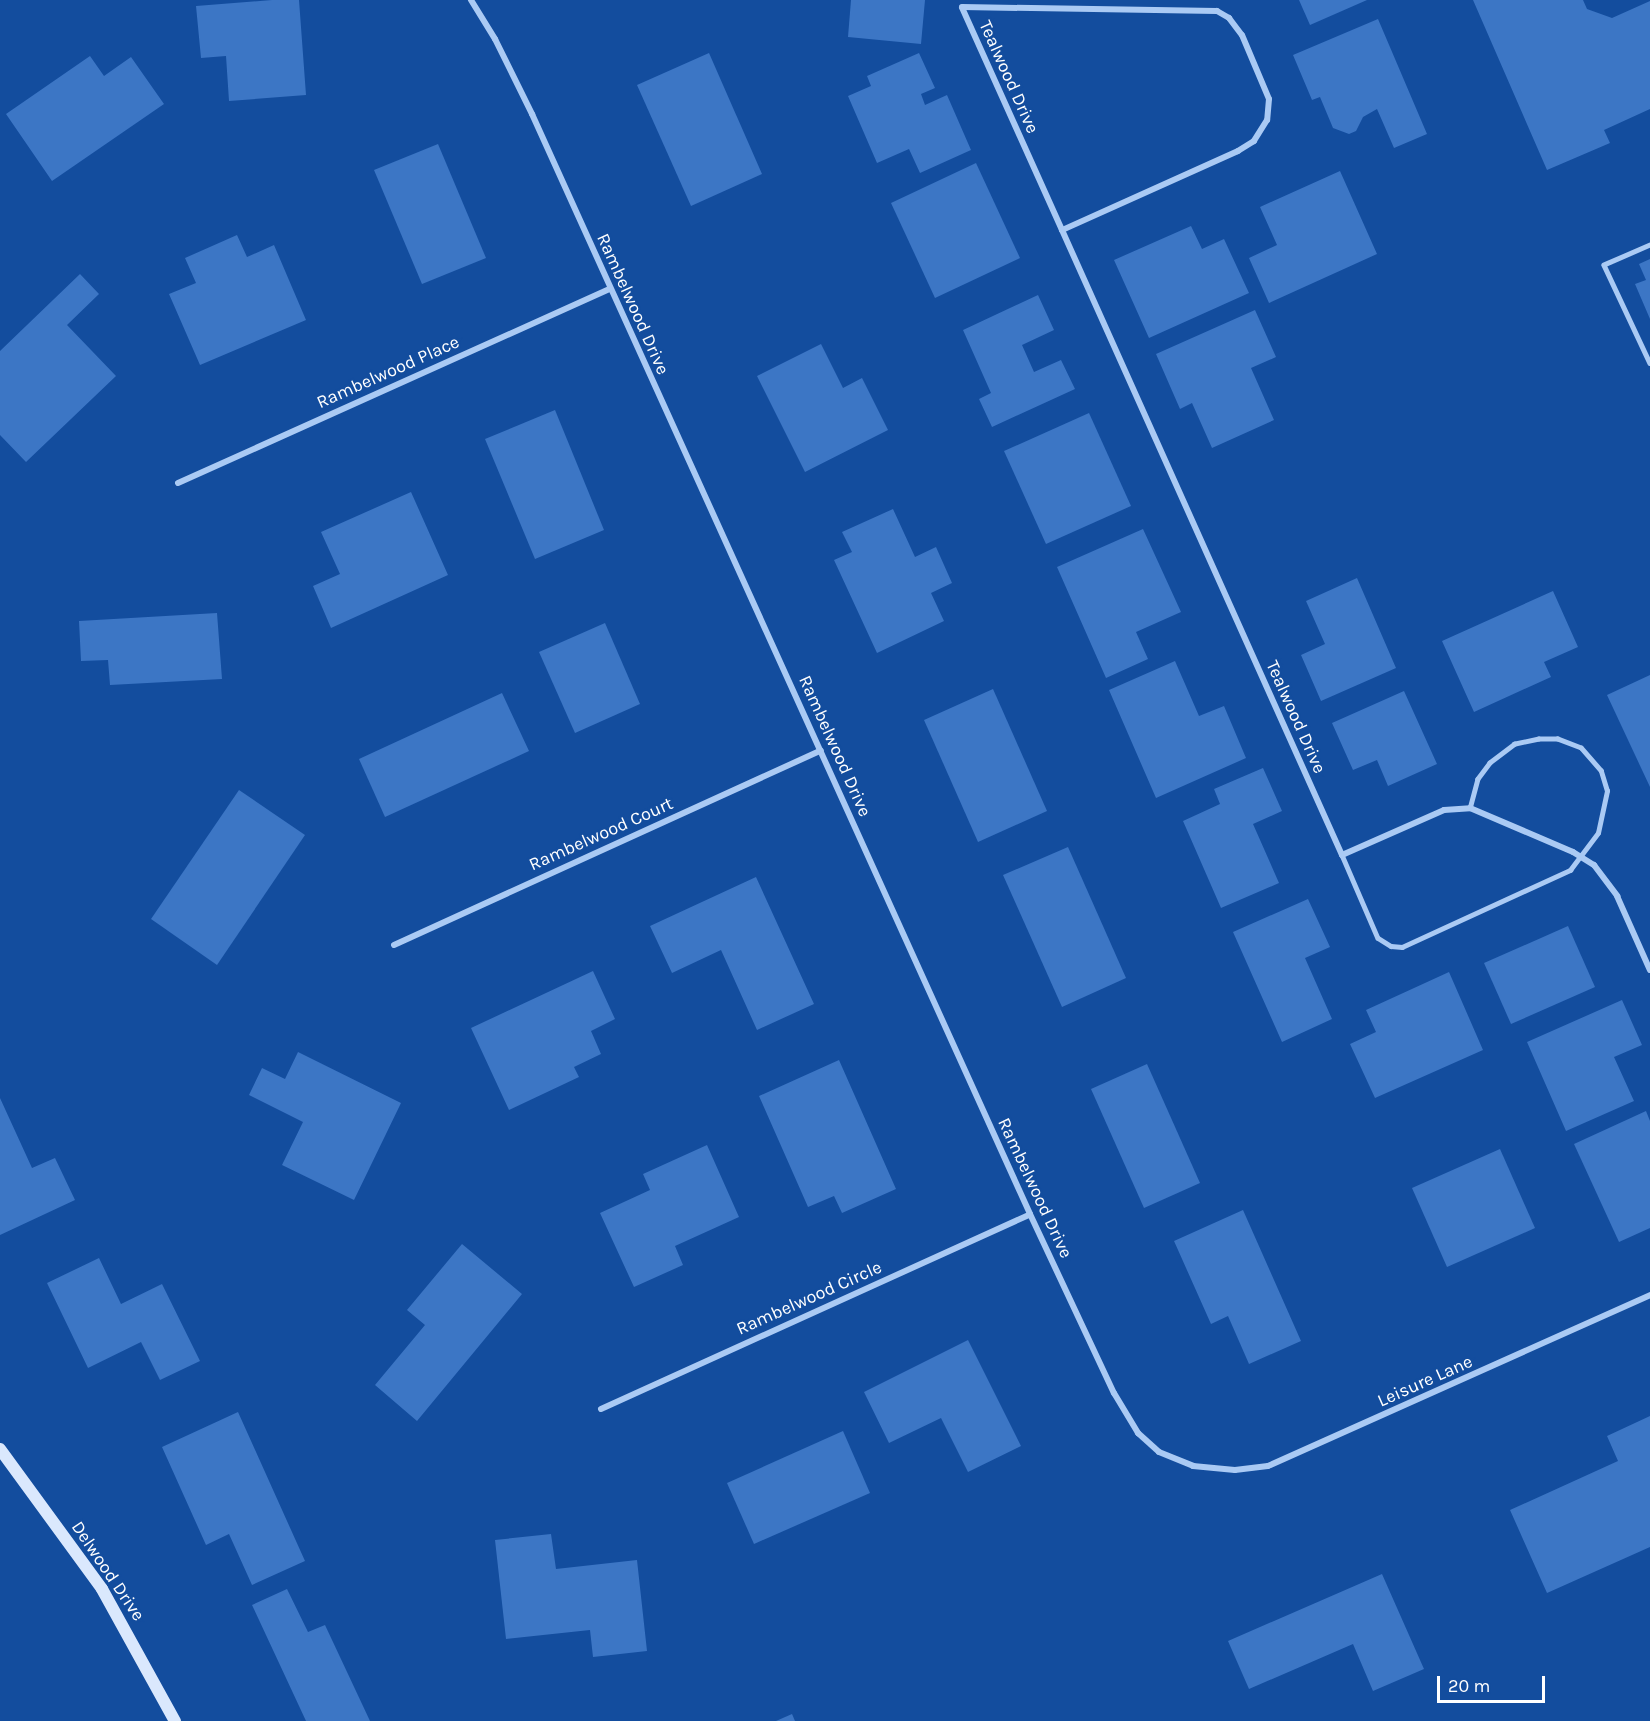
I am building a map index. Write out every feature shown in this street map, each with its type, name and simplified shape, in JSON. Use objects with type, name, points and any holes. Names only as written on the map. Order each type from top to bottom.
[{"type":"street","name":"Rambelwood Drive","points":[[471,0],[509,64],[1030,1214],[1129,1422],[1159,1452],[1206,1468]]},
{"type":"street","name":"Tealwood Drive","points":[[1062,230],[1238,151],[1260,135],[1270,114],[1269,99],[1242,35],[1229,18],[1217,11],[1193,9],[962,7],[1342,855]]},
{"type":"street","name":"Rambelwood Place","points":[[178,483],[609,289]]},
{"type":"street","name":"Rambelwood Court","points":[[394,945],[821,750]]},
{"type":"street","points":[[1342,855],[1444,810],[1470,808],[1584,857],[1609,882],[1650,970]]},
{"type":"street","name":"Rambelwood Circle","points":[[601,1409],[1030,1214]]},
{"type":"street","name":"Leisure Lane","points":[[1206,1468],[1257,1469],[1289,1459],[1650,1295]]},
{"type":"street","name":"Delwood Drive","points":[[0,1449],[102,1589],[175,1721]]},
{"type":"lane","points":[[1650,245],[1604,265],[1650,363]]},
{"type":"lane","points":[[1342,855],[1378,938],[1396,947],[1545,884],[1570,870],[1584,857],[1598,833],[1607,791],[1598,766],[1581,748],[1558,739],[1515,744],[1491,763],[1478,779],[1470,808]]},
{"type":"building","points":[[299,0],[306,95],[229,101],[226,56],[201,58],[196,6]]},
{"type":"building","points":[[851,0],[925,0],[921,44],[848,37]]},
{"type":"building","points":[[1299,0],[1367,0],[1310,25]]},
{"type":"building","points":[[1473,0],[1583,0],[1587,9],[1612,18],[1650,1],[1650,109],[1604,130],[1610,143],[1547,170]]},
{"type":"building","points":[[1378,19],[1427,134],[1394,148],[1377,109],[1363,117],[1356,131],[1349,134],[1333,128],[1320,97],[1312,100],[1293,55]]},
{"type":"building","points":[[709,53],[762,174],[691,206],[637,85]]},
{"type":"building","points":[[919,53],[935,88],[921,94],[925,105],[947,95],[971,150],[920,173],[909,149],[877,163],[848,96],[871,86],[867,76]]},
{"type":"building","points":[[90,56],[104,76],[131,57],[164,104],[52,181],[6,114]]},
{"type":"building","points":[[438,144],[486,258],[422,284],[374,170]]},
{"type":"building","points":[[976,163],[1020,258],[935,298],[891,203]]},
{"type":"building","points":[[1340,171],[1377,254],[1269,303],[1249,258],[1277,245],[1260,207]]},
{"type":"building","points":[[1191,226],[1202,249],[1224,239],[1249,293],[1149,338],[1114,260]]},
{"type":"building","points":[[237,235],[247,257],[274,245],[306,320],[200,365],[169,294],[196,283],[185,258]]},
{"type":"building","points":[[1650,259],[1650,319],[1635,284],[1646,280],[1639,264]]},
{"type":"building","points":[[80,274],[99,294],[67,325],[116,376],[26,462],[0,435],[0,351]]},
{"type":"building","points":[[1038,295],[1054,330],[1022,345],[1034,372],[1061,360],[1075,389],[992,427],[979,399],[991,393],[963,330]]},
{"type":"building","points":[[1255,310],[1276,357],[1251,368],[1274,420],[1212,448],[1192,403],[1180,409],[1156,354]]},
{"type":"building","points":[[821,344],[843,388],[862,378],[888,430],[805,472],[757,376]]},
{"type":"building","points":[[555,410],[604,530],[535,559],[485,439]]},
{"type":"building","points":[[1089,413],[1131,506],[1046,544],[1004,451]]},
{"type":"building","points":[[411,492],[448,575],[331,628],[313,586],[340,574],[321,532]]},
{"type":"building","points":[[893,509],[915,557],[936,547],[952,583],[931,593],[944,621],[877,653],[834,560],[852,552],[842,532]]},
{"type":"building","points":[[1143,529],[1181,612],[1136,632],[1148,659],[1106,678],[1057,567]]},
{"type":"building","points":[[1357,578],[1396,668],[1321,701],[1301,655],[1325,644],[1306,601]]},
{"type":"building","points":[[1553,591],[1578,647],[1544,662],[1551,677],[1474,712],[1442,641]]},
{"type":"building","points":[[217,613],[222,679],[110,685],[108,660],[81,661],[79,621]]},
{"type":"building","points":[[605,623],[640,704],[575,733],[539,652]]},
{"type":"building","points":[[1175,661],[1199,716],[1224,706],[1246,758],[1156,798],[1109,690]]},
{"type":"building","points":[[1650,675],[1650,787],[1607,695]]},
{"type":"building","points":[[993,689],[1047,811],[978,842],[924,720]]},
{"type":"building","points":[[1404,691],[1437,764],[1388,786],[1377,760],[1353,770],[1332,723]]},
{"type":"building","points":[[502,693],[529,751],[385,817],[359,759]]},
{"type":"building","points":[[1263,768],[1282,811],[1253,824],[1279,883],[1221,908],[1183,821],[1220,804],[1214,789]]},
{"type":"building","points":[[239,790],[305,835],[217,965],[151,919]]},
{"type":"building","points":[[1068,847],[1126,978],[1062,1007],[1003,875]]},
{"type":"building","points":[[756,877],[814,1004],[757,1030],[721,950],[672,973],[650,926]]},
{"type":"building","points":[[1308,899],[1330,947],[1305,958],[1332,1019],[1282,1042],[1233,932]]},
{"type":"building","points":[[1568,926],[1595,987],[1511,1024],[1484,963]]},
{"type":"building","points":[[593,971],[615,1019],[591,1031],[601,1054],[574,1067],[579,1077],[509,1110],[471,1028]]},
{"type":"building","points":[[1449,972],[1483,1050],[1375,1098],[1350,1044],[1376,1032],[1366,1010]]},
{"type":"building","points":[[1622,1000],[1642,1045],[1614,1057],[1634,1101],[1566,1131],[1527,1042]]},
{"type":"building","points":[[298,1052],[401,1103],[354,1200],[282,1165],[303,1122],[249,1095],[262,1068],[285,1079]]},
{"type":"building","points":[[839,1060],[896,1189],[842,1213],[834,1196],[808,1207],[759,1096]]},
{"type":"building","points":[[1147,1064],[1200,1183],[1144,1208],[1091,1089]]},
{"type":"building","points":[[0,1098],[32,1168],[55,1158],[75,1200],[0,1235]]},
{"type":"building","points":[[1646,1111],[1650,1121],[1650,1228],[1619,1242],[1574,1144]]},
{"type":"building","points":[[707,1145],[739,1217],[675,1246],[683,1265],[634,1287],[600,1213],[650,1190],[643,1174]]},
{"type":"building","points":[[1500,1149],[1535,1228],[1447,1267],[1412,1188]]},
{"type":"building","points":[[1243,1210],[1301,1341],[1249,1364],[1228,1316],[1211,1324],[1174,1241]]},
{"type":"building","points":[[462,1244],[522,1294],[417,1421],[375,1385],[425,1325],[407,1310]]},
{"type":"building","points":[[99,1258],[121,1304],[162,1284],[200,1361],[160,1380],[141,1342],[88,1368],[47,1283]]},
{"type":"building","points":[[968,1340],[1021,1446],[968,1472],[941,1418],[889,1443],[864,1392]]},
{"type":"building","points":[[238,1412],[305,1561],[252,1585],[229,1534],[206,1545],[162,1447]]},
{"type":"building","points":[[1650,1416],[1650,1547],[1547,1593],[1510,1510],[1618,1461],[1607,1436]]},
{"type":"building","points":[[843,1431],[870,1493],[754,1544],[727,1483]]},
{"type":"building","points":[[551,1534],[556,1569],[637,1560],[647,1651],[593,1657],[590,1630],[506,1639],[495,1540]]},
{"type":"building","points":[[1382,1574],[1424,1669],[1373,1691],[1353,1644],[1249,1689],[1228,1641]]},
{"type":"building","points":[[287,1589],[308,1632],[325,1625],[370,1721],[306,1721],[252,1605]]},
{"type":"building","points":[[792,1714],[795,1721],[776,1721]]}]
